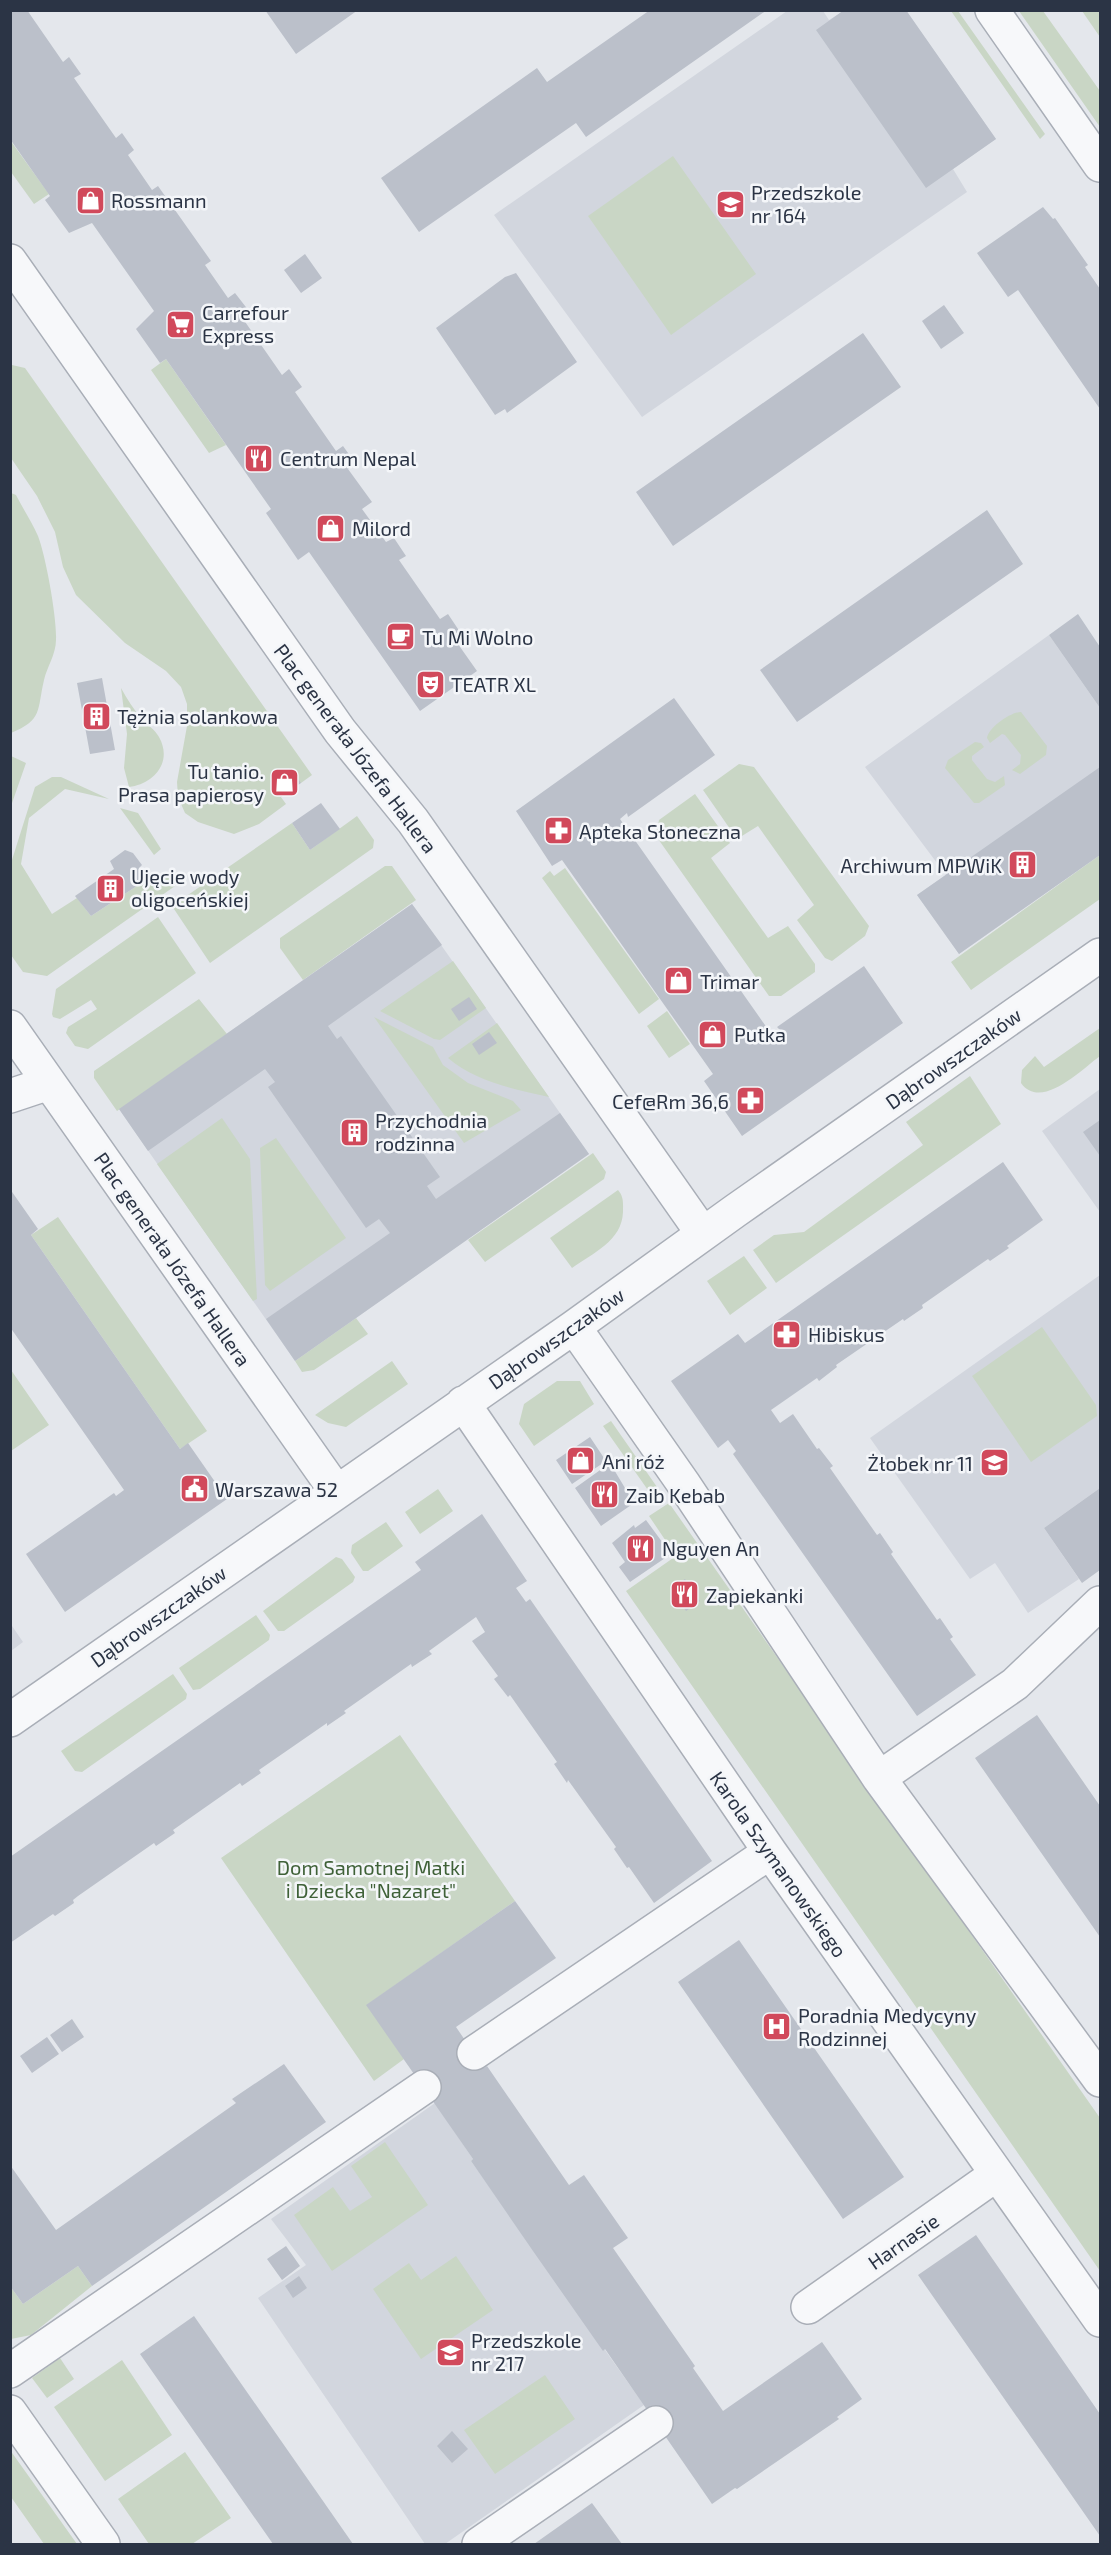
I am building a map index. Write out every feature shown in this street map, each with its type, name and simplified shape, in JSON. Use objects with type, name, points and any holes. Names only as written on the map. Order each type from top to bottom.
[{"type":"street","points":[[992,10],[1101,165]]},
{"type":"street","name":"Plac generała Józefa Hallera","points":[[10,261],[340,731],[413,821],[703,1233]]},
{"type":"street","name":"Dąbrowszczaków","points":[[10,1719],[574,1327],[703,1233],[1101,955]]},
{"type":"street","name":"Plac generała Józefa Hallera","points":[[10,1027],[336,1491]]},
{"type":"street","points":[[10,1096],[49,1083]]},
{"type":"street","points":[[574,1327],[689,1493],[879,1778],[1101,2080]]},
{"type":"street","name":"Karola Szymanowskiego","points":[[463,1403],[770,1852],[1101,2320]]},
{"type":"street","points":[[879,1778],[1015,1684],[1101,1603]]},
{"type":"street","points":[[474,2053],[770,1852]]},
{"type":"street","points":[[10,2371],[424,2087]]},
{"type":"street","name":"Harnasie","points":[[808,2307],[997,2174]]},
{"type":"street","points":[[10,2412],[103,2544]]},
{"type":"street","points":[[479,2544],[656,2423]]},
{"type":"shaded area","name":"Przedszkole nr 164","points":[[787,11],[823,11],[829,20],[844,11],[906,11],[996,139],[953,169],[967,192],[642,417],[494,215]]},
{"type":"shaded area","points":[[1049,635],[1100,708],[1100,855],[959,954],[917,895],[946,875],[865,767]]},
{"type":"shaded area","points":[[412,904],[589,1154],[295,1361],[119,1109]]},
{"type":"shaded area","points":[[1100,1089],[1100,1212],[1042,1131]]},
{"type":"shaded area","name":"Żłobek nr 11","points":[[1100,1275],[1100,1488],[1044,1528],[1079,1579],[1028,1613],[995,1563],[970,1579],[870,1438]]},
{"type":"shaded area","points":[[10,1623],[23,1642],[11,1651],[10,1651]]},
{"type":"shaded area","name":"Przedszkole nr 217","points":[[435,2103],[473,2159],[471,2161],[644,2405],[445,2544],[425,2544],[258,2298],[306,2265],[271,2219]]},
{"type":"green space","points":[[951,11],[958,11],[1045,134],[1040,139]]},
{"type":"green space","points":[[1019,11],[1043,11],[1100,91],[1100,127]]},
{"type":"green space","points":[[1082,11],[1100,11],[1100,37]]},
{"type":"green space","points":[[10,140],[49,194],[34,204],[11,172]]},
{"type":"green space","points":[[673,156],[756,274],[671,335],[588,216]]},
{"type":"green space","points":[[166,359],[226,445],[209,453],[151,370]]},
{"type":"green space","points":[[12,365],[25,368],[312,775],[301,783],[270,782],[286,804],[259,824],[234,834],[198,822],[185,813],[178,797],[177,782],[187,726],[187,704],[181,687],[166,671],[125,643],[76,595],[63,567],[55,532],[37,496],[11,458]]},
{"type":"green space","points":[[11,493],[16,495],[36,531],[41,546],[53,603],[56,640],[37,713],[29,723],[11,733]]},
{"type":"green space","points":[[121,688],[136,712],[159,737],[164,755],[159,770],[153,776],[138,785],[129,787],[124,768],[127,734]]},
{"type":"green space","points":[[1021,712],[1047,746],[1046,755],[1020,774],[1012,770],[1020,764],[1021,755],[1005,735],[1002,734],[990,743],[987,738],[992,729],[1001,721]]},
{"type":"green space","points":[[975,742],[981,743],[984,747],[972,756],[972,760],[987,779],[995,782],[1004,776],[1005,785],[979,803],[974,803],[945,768],[948,760]]},
{"type":"green space","points":[[11,756],[26,763],[11,806]]},
{"type":"green space","points":[[739,764],[754,767],[869,926],[865,936],[832,961],[825,958],[797,920],[814,905],[758,826],[737,839],[703,790]]},
{"type":"green space","points":[[52,777],[61,777],[109,799],[65,789],[29,818],[21,864],[52,914],[77,898],[91,916],[146,880],[148,882],[164,872],[175,886],[47,976],[23,972],[11,955],[11,863],[35,787]]},
{"type":"green space","points":[[695,794],[730,843],[711,858],[768,938],[788,926],[815,964],[815,972],[781,996],[769,996],[656,836],[659,820]]},
{"type":"green space","points":[[120,808],[138,813],[161,849],[154,855]]},
{"type":"green space","points":[[357,816],[374,840],[373,848],[210,963],[172,906],[292,823],[310,850]]},
{"type":"green space","points":[[1100,855],[1100,899],[971,990],[951,962]]},
{"type":"green space","points":[[385,866],[392,866],[416,900],[303,980],[280,948],[280,938]]},
{"type":"green space","points":[[565,868],[659,999],[639,1014],[542,878],[550,871],[554,876]]},
{"type":"green space","points":[[158,917],[196,973],[88,1049],[75,1046],[66,1033],[68,1027],[97,1009],[91,1000],[60,1019],[53,1017],[56,989]]},
{"type":"green space","points":[[453,961],[486,1008],[440,1040],[380,1011]]},
{"type":"green space","points":[[199,999],[227,1034],[117,1111],[94,1078],[94,1071]]},
{"type":"green space","points":[[667,1011],[690,1044],[669,1058],[647,1026]]},
{"type":"green space","points":[[374,1017],[433,1047],[443,1065],[468,1083],[513,1101],[521,1110],[464,1143]]},
{"type":"green space","points":[[497,1023],[549,1097],[509,1088],[483,1079],[448,1058]]},
{"type":"green space","points":[[1100,1028],[1100,1056],[1072,1078],[1050,1090],[1039,1093],[1029,1090],[1021,1083],[1022,1070],[1035,1056],[1044,1067]]},
{"type":"green space","points":[[970,1076],[1001,1124],[776,1283],[753,1250],[774,1235],[804,1232],[923,1145],[906,1122]]},
{"type":"green space","points":[[222,1118],[250,1159],[257,1299],[253,1301],[157,1164]]},
{"type":"green space","points":[[276,1138],[346,1238],[270,1291],[265,1285],[260,1148]]},
{"type":"green space","points":[[593,1153],[606,1172],[604,1179],[485,1262],[468,1240]]},
{"type":"green space","points":[[618,1190],[622,1198],[623,1212],[618,1231],[605,1245],[572,1268],[550,1238]]},
{"type":"green space","points":[[58,1217],[207,1431],[180,1449],[31,1235]]},
{"type":"green space","points":[[744,1256],[767,1288],[730,1315],[707,1281]]},
{"type":"green space","points":[[356,1318],[368,1334],[314,1370],[302,1372],[295,1361]]},
{"type":"green space","points":[[1042,1327],[1096,1405],[1097,1416],[1031,1462],[972,1376]]},
{"type":"green space","points":[[392,1361],[408,1384],[346,1427],[328,1423],[315,1415]]},
{"type":"green space","points":[[11,1370],[49,1425],[10,1451]]},
{"type":"green space","points":[[557,1381],[580,1381],[594,1404],[534,1446],[519,1424],[524,1404]]},
{"type":"green space","points":[[611,1421],[657,1487],[650,1493],[603,1426]]},
{"type":"green space","points":[[438,1489],[453,1511],[420,1534],[405,1512]]},
{"type":"green space","points":[[669,1503],[1100,2118],[1100,2271],[626,1591],[676,1556],[649,1516]]},
{"type":"green space","points":[[386,1522],[403,1546],[368,1571],[363,1571],[351,1553],[352,1545]]},
{"type":"green space","points":[[336,1557],[342,1559],[355,1577],[353,1582],[284,1631],[278,1631],[263,1611]]},
{"type":"green space","points":[[256,1615],[270,1635],[269,1640],[200,1689],[193,1690],[179,1668]]},
{"type":"green space","points":[[173,1674],[187,1694],[186,1699],[82,1772],[75,1771],[61,1751]]},
{"type":"green space","name":"Dom Samotnej Matki i Dziecka \"Nazaret\"","points":[[400,1735],[515,1901],[367,2005],[404,2059],[374,2081],[221,1858]]},
{"type":"green space","points":[[385,2142],[428,2205],[332,2271],[294,2215],[333,2187],[350,2211],[372,2197],[351,2166]]},
{"type":"green space","points":[[456,2256],[493,2310],[421,2359],[373,2289],[409,2263],[421,2280]]},
{"type":"green space","points":[[78,2266],[92,2286],[31,2335],[11,2339],[10,2286],[23,2304]]},
{"type":"green space","points":[[60,2358],[74,2379],[47,2398],[32,2378]]},
{"type":"green space","points":[[122,2360],[172,2435],[105,2481],[54,2407]]},
{"type":"green space","points":[[545,2375],[575,2419],[495,2474],[464,2430]]},
{"type":"green space","points":[[10,2450],[77,2544],[44,2544],[11,2497]]},
{"type":"green space","points":[[185,2452],[231,2518],[192,2544],[149,2544],[118,2499]]},
{"type":"building","points":[[10,10],[27,10],[63,62],[69,57],[81,74],[74,78],[116,138],[122,133],[134,150],[128,155],[152,190],[158,186],[211,261],[205,265],[228,298],[235,293],[249,311],[241,316],[282,375],[289,369],[302,387],[295,392],[336,451],[343,446],[356,464],[348,469],[372,502],[362,509],[386,542],[394,538],[406,556],[399,560],[440,619],[448,614],[460,632],[453,637],[477,671],[420,711],[309,552],[298,560],[266,513],[271,509],[166,359],[160,363],[136,329],[154,311],[92,223],[69,233],[45,200],[50,196],[10,139]]},
{"type":"building","points":[[265,10],[358,10],[296,54]]},
{"type":"building","points":[[650,10],[767,10],[586,137],[576,123],[419,232],[381,178],[537,68],[547,82]]},
{"type":"building","points":[[844,10],[906,10],[996,139],[926,188],[816,30]]},
{"type":"building","points":[[1043,207],[1053,219],[1055,218],[1088,265],[1085,267],[1100,289],[1100,409],[1018,290],[1008,297],[977,253]]},
{"type":"building","points":[[305,254],[322,278],[301,293],[284,270]]},
{"type":"building","points":[[516,273],[577,362],[507,413],[505,409],[495,415],[436,328],[505,277]]},
{"type":"building","points":[[944,305],[964,333],[941,349],[922,321]]},
{"type":"building","points":[[863,333],[901,387],[673,546],[636,492]]},
{"type":"building","points":[[987,510],[1023,564],[797,722],[760,670]]},
{"type":"building","points":[[1078,614],[1100,647],[1100,708],[1049,635]]},
{"type":"building","name":"Tężnia solankowa","points":[[102,678],[115,750],[90,754],[77,683]]},
{"type":"building","points":[[674,698],[715,755],[628,817],[627,813],[620,819],[772,1035],[780,1030],[777,1027],[864,966],[903,1023],[742,1136],[704,1081],[713,1074],[562,860],[552,866],[516,811]]},
{"type":"building","name":"Archiwum MPWiK","points":[[1100,767],[1100,855],[959,954],[917,895]]},
{"type":"building","name":"Tu tanio. Prasa papierosy","points":[[290,768],[301,783],[281,797],[270,782]]},
{"type":"building","points":[[321,803],[340,829],[310,850],[292,823]]},
{"type":"building","name":"Ujęcie wody oligoceńskiej","points":[[125,850],[133,853],[142,865],[139,868],[146,880],[91,916],[75,896],[114,869],[110,861]]},
{"type":"building","name":"Przychodnia rodzinna","points":[[412,904],[442,945],[328,1026],[337,1039],[341,1036],[440,1177],[427,1186],[436,1199],[560,1113],[589,1154],[295,1361],[266,1319],[390,1233],[379,1219],[366,1228],[268,1087],[275,1082],[265,1069],[148,1151],[119,1109]]},
{"type":"building","points":[[469,997],[477,1009],[459,1021],[451,1009]]},
{"type":"building","points":[[489,1032],[497,1043],[479,1055],[472,1044]]},
{"type":"building","points":[[1100,1120],[1100,1156],[1083,1132]]},
{"type":"building","points":[[1003,1162],[1043,1220],[1007,1246],[1009,1248],[990,1261],[988,1259],[922,1305],[923,1308],[836,1365],[837,1367],[819,1381],[817,1378],[771,1410],[780,1423],[793,1414],[817,1449],[819,1448],[833,1466],[830,1468],[877,1535],[880,1533],[893,1552],[891,1554],[937,1620],[940,1618],[953,1637],[950,1639],[976,1675],[917,1716],[733,1454],[736,1451],[728,1440],[718,1448],[671,1381],[738,1334],[745,1343]]},
{"type":"building","points":[[10,1189],[38,1229],[31,1235],[180,1449],[188,1443],[227,1499],[65,1612],[26,1554],[114,1493],[116,1496],[124,1490],[10,1327]]},
{"type":"building","name":"Ani róż","points":[[590,1437],[606,1461],[572,1484],[556,1460]]},
{"type":"building","name":"Zaib Kebab","points":[[610,1463],[634,1503],[601,1526],[575,1488]]},
{"type":"building","points":[[1100,1488],[1100,1570],[1082,1583],[1044,1528]]},
{"type":"building","points":[[482,1514],[527,1581],[516,1588],[526,1602],[530,1599],[712,1861],[654,1903],[629,1867],[627,1868],[614,1849],[616,1847],[568,1780],[567,1783],[554,1764],[557,1762],[510,1695],[508,1697],[494,1679],[498,1676],[472,1641],[485,1632],[476,1617],[429,1651],[432,1654],[412,1667],[411,1664],[344,1711],[346,1713],[327,1726],[327,1723],[259,1770],[261,1773],[242,1786],[240,1783],[173,1830],[175,1833],[156,1846],[154,1843],[78,1896],[73,1900],[74,1903],[55,1916],[53,1914],[10,1943],[10,1857],[421,1570],[415,1562]]},
{"type":"building","name":"Nguyen An","points":[[646,1520],[671,1554],[630,1582],[619,1567],[625,1562],[612,1543],[634,1525],[635,1528]]},
{"type":"building","name":"Zapiekanki","points":[[685,1579],[700,1601],[686,1611],[671,1589]]},
{"type":"building","points":[[1037,1715],[1100,1806],[1100,1937],[975,1758]]},
{"type":"building","points":[[515,1901],[556,1958],[456,2027],[484,2068],[487,2066],[569,2185],[584,2175],[628,2238],[613,2248],[695,2366],[693,2368],[723,2411],[822,2342],[862,2399],[837,2417],[839,2419],[712,2504],[605,2349],[603,2351],[533,2251],[471,2161],[473,2159],[366,2005]]},
{"type":"building","points":[[739,1940],[904,2177],[843,2219],[678,1982]]},
{"type":"building","points":[[72,2019],[84,2037],[62,2052],[50,2035]]},
{"type":"building","points":[[47,2037],[59,2054],[32,2073],[20,2056]]},
{"type":"building","points":[[284,2064],[326,2122],[92,2286],[78,2266],[23,2304],[10,2286],[10,2165],[56,2230],[236,2103],[232,2099]]},
{"type":"building","points":[[976,2235],[1100,2414],[1100,2536],[918,2275]]},
{"type":"building","points":[[286,2246],[300,2266],[282,2280],[267,2259]]},
{"type":"building","points":[[299,2276],[307,2288],[293,2298],[285,2286]]},
{"type":"building","points":[[194,2316],[353,2544],[273,2544],[140,2354]]},
{"type":"building","points":[[452,2431],[468,2449],[452,2463],[437,2446]]},
{"type":"building","points":[[592,2503],[622,2544],[534,2544]]},
{"type":"place","name":"Rossmann","points":[[90,200]]},
{"type":"place","name":"Przedszkole nr 164","points":[[730,204]]},
{"type":"place","name":"Carrefour Express","points":[[181,324]]},
{"type":"place","name":"Centrum Nepal","points":[[259,458]]},
{"type":"place","name":"Milord","points":[[331,528]]},
{"type":"place","name":"Tu Mi Wolno","points":[[401,637]]},
{"type":"place","name":"TEATR XL","points":[[430,684]]},
{"type":"place","name":"Tężnia solankowa","points":[[96,716]]},
{"type":"place","name":"Tu tanio. Prasa papierosy","points":[[285,782]]},
{"type":"place","name":"Apteka Słoneczna","points":[[558,831]]},
{"type":"place","name":"Archiwum MPWiK","points":[[1023,865]]},
{"type":"place","name":"Ujęcie wody oligoceńskiej","points":[[110,888]]},
{"type":"place","name":"Trimar","points":[[679,981]]},
{"type":"place","name":"Putka","points":[[713,1034]]},
{"type":"place","name":"Cef@Rm 36,6","points":[[750,1101]]},
{"type":"place","name":"Przychodnia rodzinna","points":[[354,1132]]},
{"type":"place","name":"Hibiskus","points":[[787,1334]]},
{"type":"place","name":"Ani róż","points":[[581,1461]]},
{"type":"place","name":"Żłobek nr 11","points":[[994,1463]]},
{"type":"place","name":"Warszawa 52","points":[[194,1489]]},
{"type":"place","name":"Zaib Kebab","points":[[605,1495]]},
{"type":"place","name":"Nguyen An","points":[[641,1548]]},
{"type":"place","name":"Zapiekanki","points":[[685,1595]]},
{"type":"place","name":"Poradnia Medycyny Rodzinnej","points":[[777,2027]]},
{"type":"place","name":"Przedszkole nr 217","points":[[450,2352]]}]
